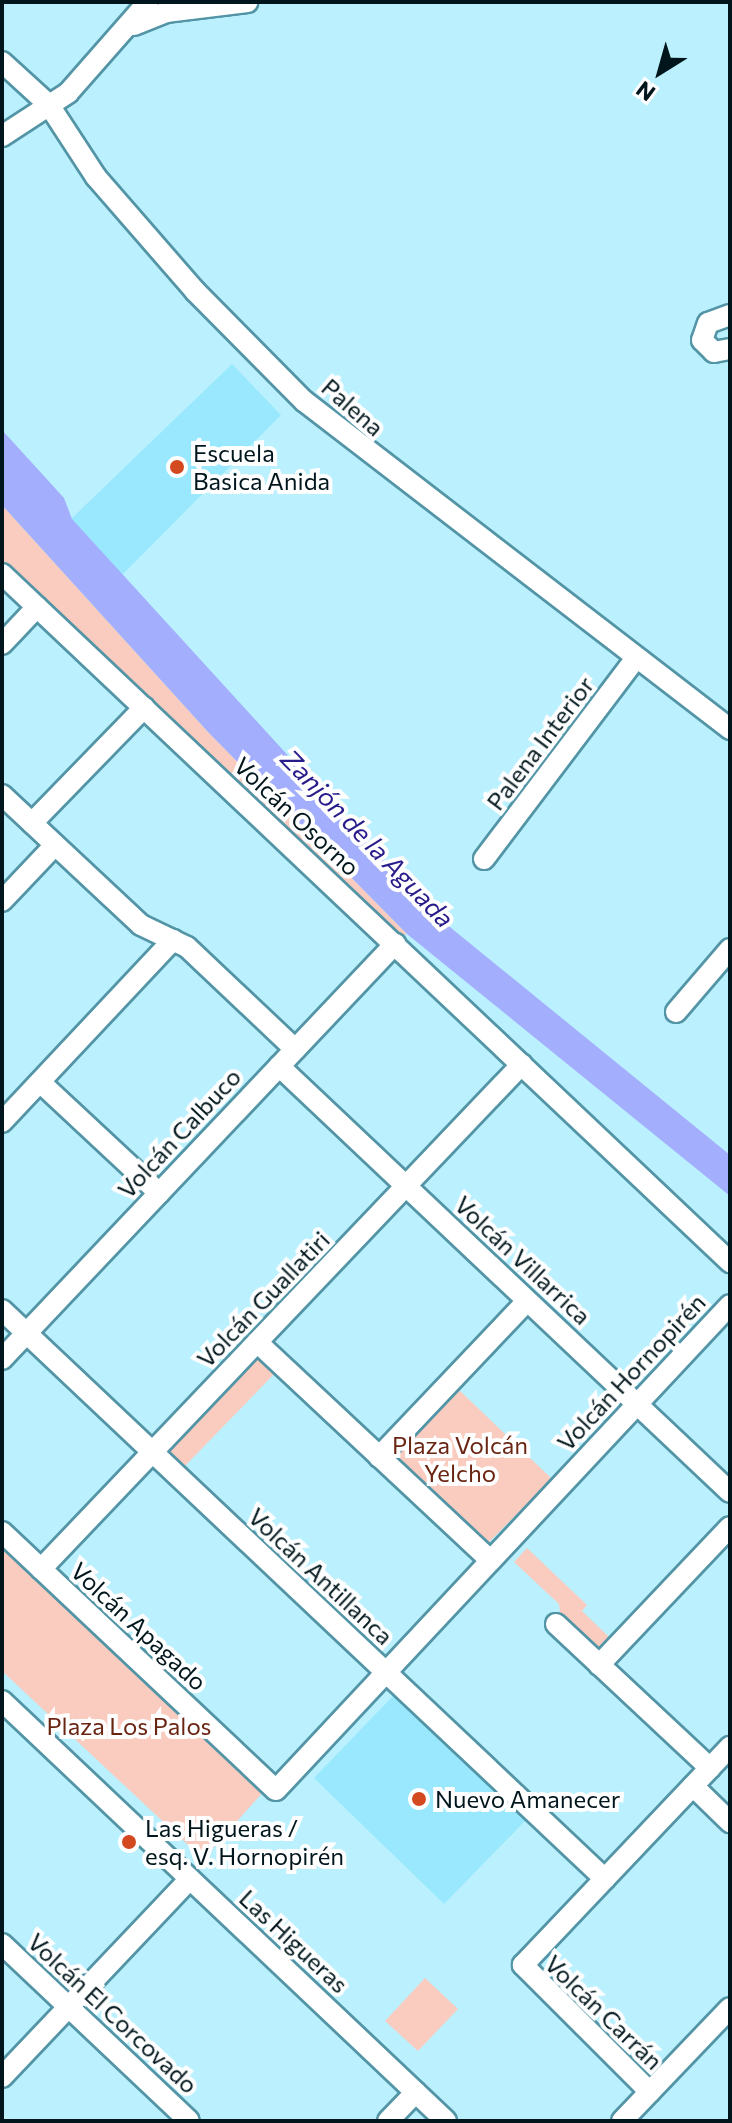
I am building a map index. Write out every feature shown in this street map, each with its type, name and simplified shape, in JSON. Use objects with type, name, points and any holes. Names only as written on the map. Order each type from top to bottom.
[{"type":"street","points":[[2,136],[49,105],[134,25],[148,2]]},
{"type":"street","points":[[134,25],[166,12],[234,3]]},
{"type":"street","name":"Palena","points":[[2,62],[49,105],[125,213],[304,401],[730,729]]},
{"type":"street","points":[[730,315],[708,323],[702,340],[714,352],[730,349]]},
{"type":"street","name":"Volcán Osorno","points":[[2,574],[730,1262]]},
{"type":"street","points":[[2,644],[37,607]]},
{"type":"street","name":"Palena Interior","points":[[484,859],[636,658]]},
{"type":"street","points":[[32,823],[144,708]]},
{"type":"street","points":[[2,795],[145,929],[173,940],[295,1049]]},
{"type":"street","points":[[2,901],[55,845]]},
{"type":"street","points":[[2,1122],[173,940]]},
{"type":"street","name":"Volcán Calbuco","points":[[2,1359],[395,944]]},
{"type":"street","points":[[676,1012],[730,949]]},
{"type":"street","name":"Volcán Guallatiri","points":[[41,1569],[522,1064]]},
{"type":"street","name":"Volcán Villarrica","points":[[279,1066],[730,1492]]},
{"type":"street","points":[[40,1082],[159,1193]]},
{"type":"street","points":[[379,1457],[527,1301]]},
{"type":"street","name":"Volcán Hornopirén","points":[[276,1790],[730,1305]]},
{"type":"street","name":"Volcán Antillanca","points":[[2,1310],[605,1879]]},
{"type":"street","points":[[257,1342],[489,1559]]},
{"type":"street","points":[[599,1665],[730,1527]]},
{"type":"street","name":"Volcán Apagado","points":[[2,1532],[276,1790]]},
{"type":"street","points":[[556,1624],[710,1768]]},
{"type":"street","name":"Las Higueras","points":[[2,1701],[446,2121]]},
{"type":"street","points":[[605,1879],[730,1747]]},
{"type":"street","points":[[693,1786],[730,1822]]},
{"type":"street","points":[[2,2077],[190,1879]]},
{"type":"street","name":"Volcán Carrán","points":[[605,1879],[523,1969],[650,2092]]},
{"type":"street","name":"Volcán El Corcovado","points":[[2,1944],[189,2121]]},
{"type":"street","points":[[635,2117],[650,2092],[730,2008]]},
{"type":"street","points":[[388,2121],[416,2092]]},
{"type":"shaded area","name":"Escuela Basica Anida","points":[[232,364],[281,415],[122,575],[71,519]]},
{"type":"shaded area","points":[[2,430],[64,498],[72,519],[429,910],[730,1155],[730,1196],[407,934],[209,733],[2,505]]},
{"type":"shaded area","name":"Nuevo Amanecer","points":[[394,1695],[525,1821],[444,1904],[314,1778]]},
{"type":"green space","points":[[2,505],[209,733],[407,934],[393,937],[2,559]]},
{"type":"green space","points":[[254,1356],[278,1370],[181,1470],[164,1453]]},
{"type":"green space","name":"Plaza Volcán Yelcho","points":[[457,1388],[552,1479],[489,1542],[476,1542],[396,1466],[395,1455]]},
{"type":"green space","name":"Plaza Los Palos","points":[[2,1543],[266,1789],[203,1859],[2,1671]]},
{"type":"green space","points":[[527,1548],[587,1605],[582,1611],[610,1638],[596,1654],[561,1622],[559,1604],[514,1562]]},
{"type":"green space","points":[[425,1978],[458,2009],[418,2051],[385,2021]]},
{"type":"place","name":"Escuela Basica Anida","points":[[177,467]]},
{"type":"place","name":"Nuevo Amanecer","points":[[419,1799]]},
{"type":"place","name":"Las Higueras / esq. V. Hornopirén","points":[[129,1842]]},
{"type":"water label","name":"Zanjón de la Aguada","points":[[368,838]]}]
